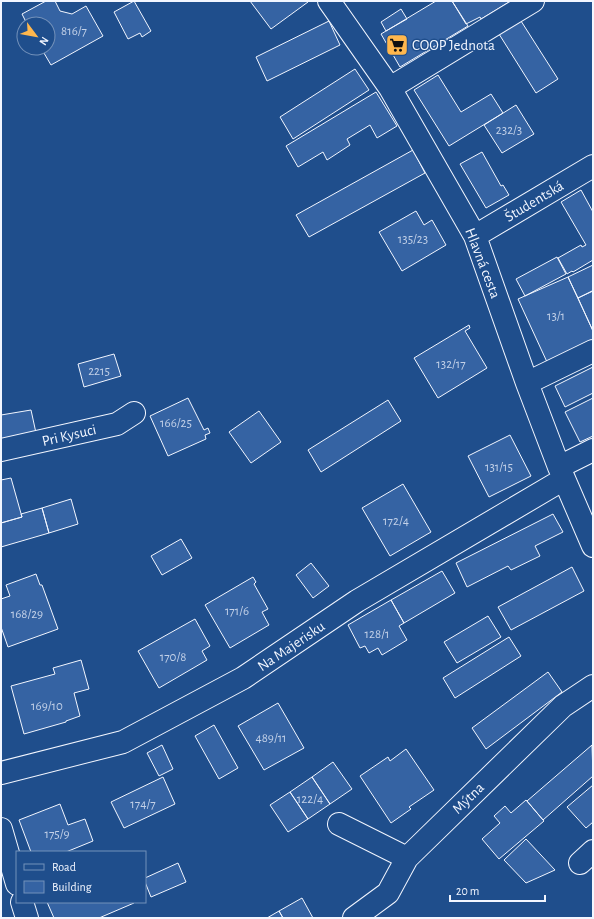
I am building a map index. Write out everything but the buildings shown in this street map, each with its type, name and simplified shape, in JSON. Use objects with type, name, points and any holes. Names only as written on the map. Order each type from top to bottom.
[{"type":"street","name":"Hlavná cesta","points":[[329,1],[390,88],[475,236],[527,383],[561,473],[593,546]]},
{"type":"street","points":[[390,88],[533,1]]},
{"type":"street","name":"Študentská","points":[[475,236],[593,166]]},
{"type":"street","points":[[527,383],[593,351]]},
{"type":"street","name":"Pri Kysuci","points":[[1,450],[117,424],[134,413]]},
{"type":"street","name":"Na Majerisku","points":[[1,773],[122,742],[243,678],[357,601],[561,473],[593,450]]},
{"type":"street","name":"Mýtna","points":[[354,918],[388,893],[407,858],[562,706],[593,686]]},
{"type":"street","points":[[340,824],[407,858]]},
{"type":"street","points":[[1,829],[16,881]]},
{"type":"street","points":[[22,903],[27,918]]},
{"type":"place","name":"COOP Jednota","points":[[397,45]]}]
